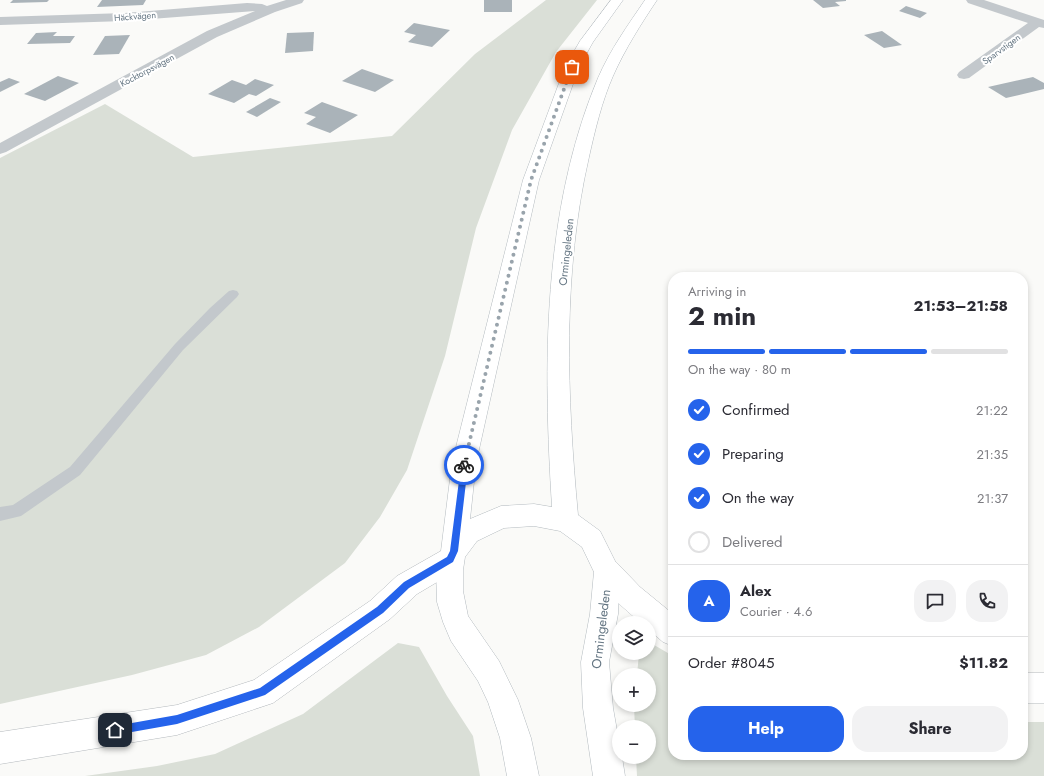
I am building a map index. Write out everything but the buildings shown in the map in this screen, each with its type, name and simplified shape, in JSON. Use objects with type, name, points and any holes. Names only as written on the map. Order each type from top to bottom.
[{"type":"main road","points":[[523,776],[514,734],[505,704],[491,675],[460,630],[452,605],[448,582],[464,463],[531,180],[572,67],[587,41],[618,0]]},
{"type":"main road","name":"Ormingeleden","points":[[566,521],[558,384],[562,281],[571,203],[581,154],[605,78],[619,48],[651,0]]},
{"type":"main road","name":"Ormingeleden","points":[[452,555],[468,533],[501,517],[534,515],[566,521],[591,539],[607,572],[604,614],[595,662],[598,708],[609,776]]},
{"type":"main road","points":[[0,748],[37,744],[177,720],[262,692],[380,610],[406,585],[452,555]]},
{"type":"main road","points":[[607,572],[630,596],[668,628]]},
{"type":"main road","points":[[1028,688],[1044,688]]},
{"type":"street","name":"Kocktorpsvägen","points":[[0,149],[212,34],[271,9],[298,0]]},
{"type":"street","points":[[972,0],[1041,23]]},
{"type":"street","name":"Häckvägen","points":[[0,21],[125,17],[247,7],[271,9]]},
{"type":"street","name":"Sparvstigen","points":[[964,75],[1041,23]]},
{"type":"lane","points":[[0,514],[16,511],[75,471],[138,393],[179,347],[233,294]]},
{"type":"shaded area","points":[[546,0],[597,0],[556,52],[512,130],[476,228],[445,356],[407,470],[380,517],[345,563],[259,627],[206,655],[132,675],[0,704],[0,158],[105,104],[193,157],[392,136],[475,54]]},
{"type":"shaded area","points":[[398,643],[419,647],[447,696],[473,736],[480,776],[85,776],[157,766],[215,754],[303,714]]},
{"type":"shaded area","points":[[656,646],[668,653],[668,760],[1028,760],[1028,722],[1044,722],[1044,776],[637,776],[636,764],[656,764],[656,720],[635,720],[634,712],[656,712],[656,668],[638,668],[638,660],[656,660]]},
{"type":"way so far","points":[[464,465],[531,180],[572,67]]},
{"type":"route","points":[[115,730],[177,720],[262,692],[380,610],[406,585],[450,560],[454,551],[464,465]]}]
